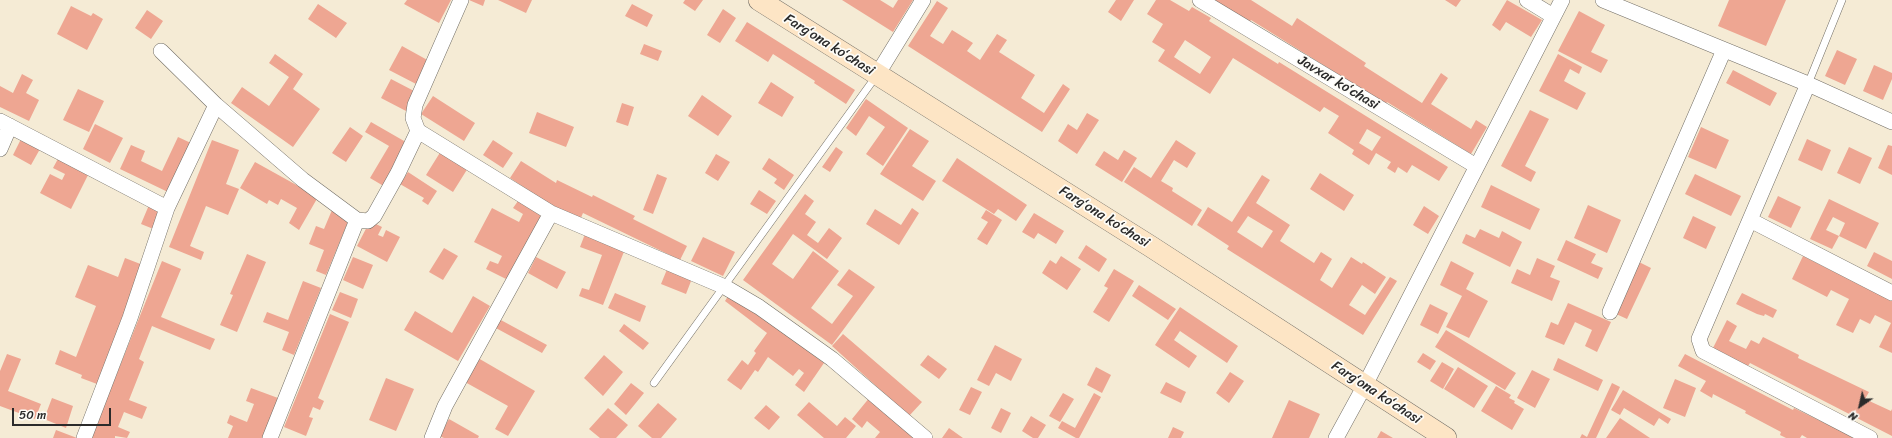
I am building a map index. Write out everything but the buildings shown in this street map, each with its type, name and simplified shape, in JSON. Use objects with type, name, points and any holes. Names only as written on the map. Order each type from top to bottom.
[{"type":"street","points":[[461,0],[415,105],[413,118],[418,131],[551,212],[725,287],[759,307],[832,359],[924,438]]},
{"type":"street","name":"Fargʻona koʻchasi","points":[[759,0],[1143,242],[1446,438]]},
{"type":"street","points":[[877,75],[923,0]]},
{"type":"street","name":"Javxar koʻchasi","points":[[1200,0],[1476,166]]},
{"type":"street","points":[[1527,0],[1553,16]]},
{"type":"street","points":[[1336,438],[1365,385],[1562,0]]},
{"type":"street","points":[[1603,0],[1808,84],[1892,122]]},
{"type":"street","points":[[1610,312],[1724,50]]},
{"type":"street","points":[[161,51],[216,106],[303,180],[357,220],[368,221],[374,216],[398,173],[418,131]]},
{"type":"street","points":[[1808,84],[1699,338],[1703,351],[1870,438]]},
{"type":"street","points":[[84,438],[130,318],[167,208],[216,106]]},
{"type":"street","points":[[0,149],[5,123],[167,208]]},
{"type":"street","points":[[432,438],[444,406],[551,212]]},
{"type":"street","points":[[270,438],[357,220]]},
{"type":"street","points":[[1750,220],[1892,293]]},
{"type":"lane","points":[[1808,84],[1842,0]]},
{"type":"lane","points":[[654,384],[877,75]]}]
